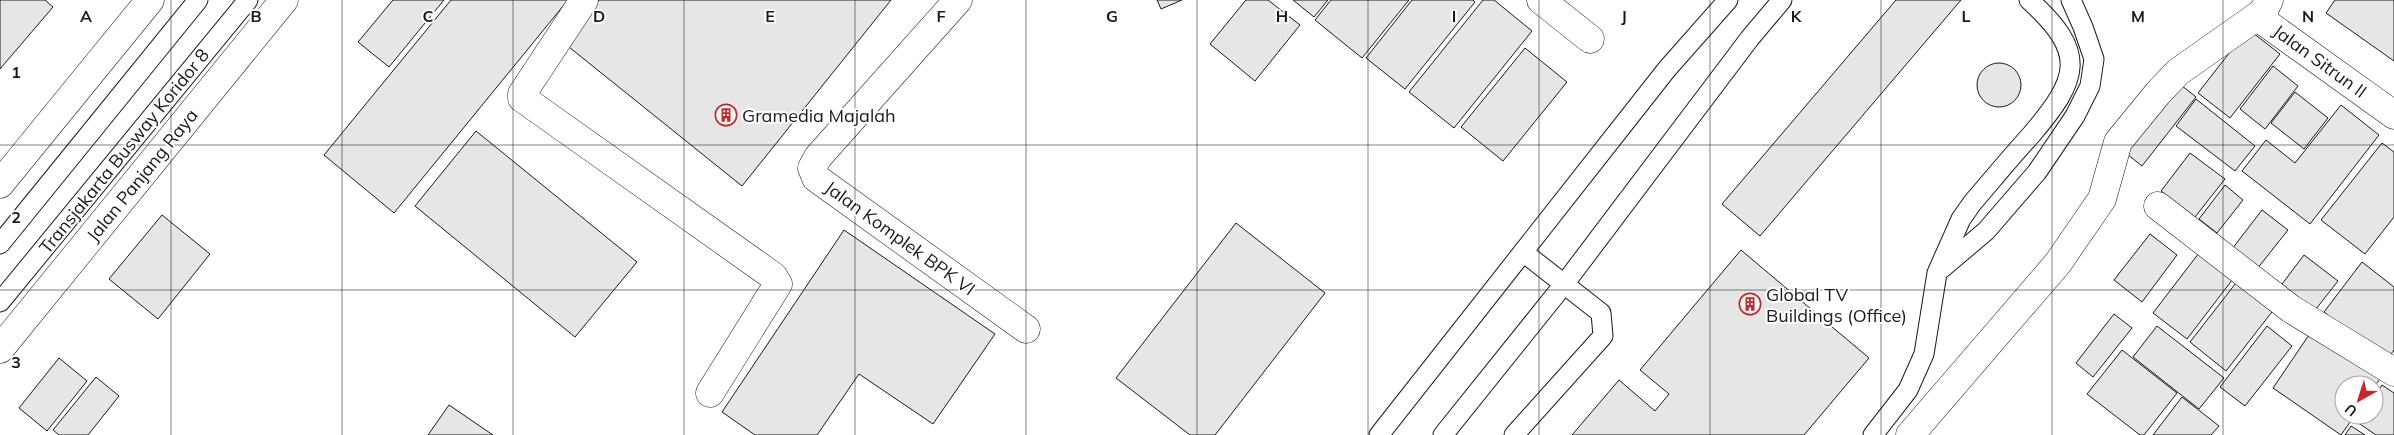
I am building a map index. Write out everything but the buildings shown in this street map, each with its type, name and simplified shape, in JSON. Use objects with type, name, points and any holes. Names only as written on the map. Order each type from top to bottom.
[{"type":"street","points":[[1,183],[150,0]]},
{"type":"street","name":"Jalan Panjang Raya","points":[[0,349],[284,0]]},
{"type":"street","points":[[584,0],[522,94],[522,98],[774,276],[778,284],[710,394]]},
{"type":"street","name":"Jalan Komplek BPK VI","points":[[958,0],[818,157],[812,168],[816,178],[1026,328]]},
{"type":"street","points":[[1541,0],[1590,39]]},
{"type":"street","points":[[1910,435],[2058,263],[2102,199],[2118,142],[2158,93],[2178,72],[2266,6]]},
{"type":"street","name":"Jalan Sitrun II","points":[[2266,6],[2266,23],[2394,115]]},
{"type":"street","points":[[2158,206],[2291,309],[2394,372]]},
{"type":"lane","points":[[0,244],[198,0]]},
{"type":"lane","name":"Transjakarta Busway Koridor 8","points":[[0,302],[248,0]]},
{"type":"lane","points":[[1379,435],[1668,69],[1728,0]]},
{"type":"lane","points":[[1443,435],[1565,284],[1750,38],[1782,0]]},
{"type":"lane","points":[[1873,435],[1908,390],[1924,354],[1937,272],[1961,219],[1973,202],[2056,106],[2067,85],[2069,54],[2061,35],[2050,19],[2029,0]]},
{"type":"lane","points":[[1937,272],[1986,231],[2031,179],[2075,116],[2083,101],[2090,86],[2094,59],[2084,27],[2072,0]]},
{"type":"lane","points":[[1514,435],[1603,336],[1601,314],[1523,252]]},
{"type":"place","name":"Gramedia Majalah","points":[[726,115]]},
{"type":"place","name":"Global TV Buildings (Office)","points":[[1750,304]]}]
